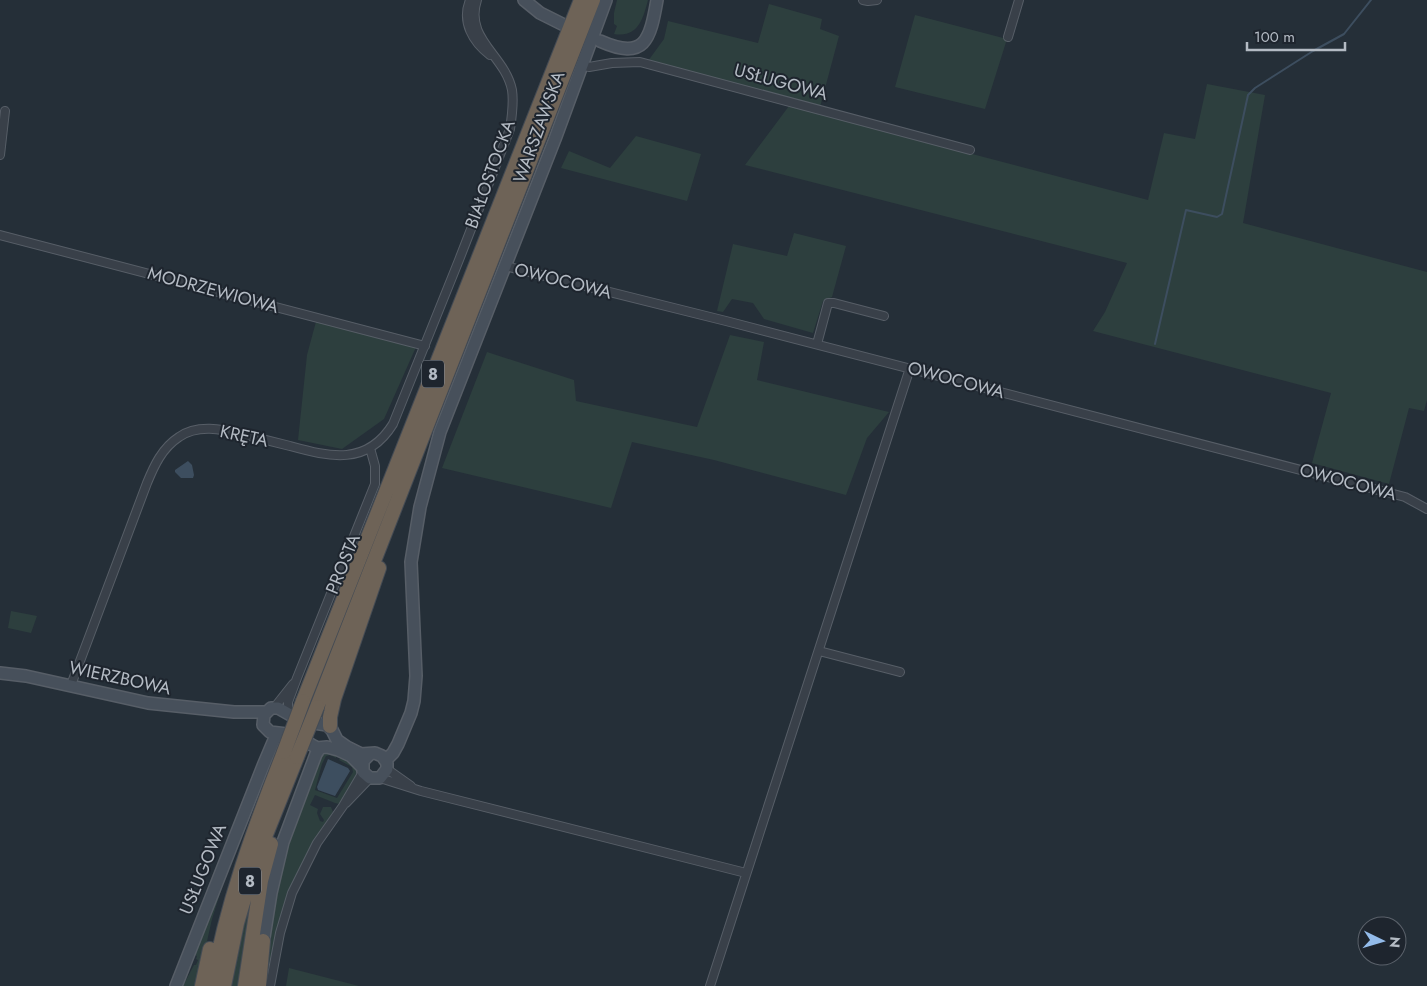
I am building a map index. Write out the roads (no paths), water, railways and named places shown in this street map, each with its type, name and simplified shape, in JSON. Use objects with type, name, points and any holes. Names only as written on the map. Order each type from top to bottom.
[{"type":"highway","name":"8","points":[[212,986],[225,924],[261,811],[580,0]]},
{"type":"highway","name":"8","points":[[224,986],[237,923],[262,846],[593,0]]},
{"type":"highway","points":[[332,731],[334,699],[372,592],[399,495]]},
{"type":"highway","points":[[245,986],[261,881],[289,779]]},
{"type":"highway","points":[[202,986],[213,935],[226,889],[243,846],[261,811]]},
{"type":"highway","points":[[259,986],[264,940]]},
{"type":"street","name":"BIAŁOSTOCKA","points":[[470,0],[467,12],[470,30],[484,50],[498,61]]},
{"type":"street","name":"BIAŁOSTOCKA","points":[[459,260],[510,129],[512,116],[512,90],[507,75],[476,30],[474,16],[477,0]]},
{"type":"street","name":"WARSZAWSKA","points":[[375,767],[393,753],[411,713],[416,686],[411,570],[412,547],[440,432],[562,122],[606,0]]},
{"type":"street","points":[[600,41],[622,49],[629,49],[642,43],[650,31],[657,0]]},
{"type":"street","points":[[863,0],[877,0]]},
{"type":"street","points":[[1008,36],[1019,0]]},
{"type":"street","points":[[526,2],[547,17],[564,25]]},
{"type":"street","name":"USŁUGOWA","points":[[581,66],[589,67],[612,63],[640,62],[970,150]]},
{"type":"street","points":[[0,155],[5,111]]},
{"type":"street","name":"MODRZEWIOWA","points":[[0,235],[425,346]]},
{"type":"street","name":"KRĘTA","points":[[71,685],[154,466],[165,449],[175,440],[191,431],[210,429],[226,430],[334,456],[354,454],[370,448],[382,438],[393,424],[459,260]]},
{"type":"street","name":"OWOCOWA","points":[[506,266],[817,344],[1406,497],[1427,508]]},
{"type":"street","points":[[817,344],[828,303],[884,316]]},
{"type":"street","points":[[710,986],[910,368]]},
{"type":"street","name":"PROSTA","points":[[288,713],[288,702],[297,678],[375,484],[376,472],[370,448]]},
{"type":"street","points":[[819,651],[900,672]]},
{"type":"street","name":"WIERZBOWA","points":[[0,673],[71,685],[148,703],[234,712],[270,710],[288,713],[301,721],[324,724],[332,731]]},
{"type":"street","name":"PROSTA","points":[[270,710],[282,700],[297,678]]},
{"type":"street","name":"USŁUGOWA","points":[[176,986],[262,766],[269,729],[263,718],[270,710]]},
{"type":"street","name":"WIERZBOWA","points":[[234,712],[269,729],[295,735],[323,748],[333,748],[375,767]]},
{"type":"street","points":[[332,731],[337,740],[362,754],[375,767],[417,790],[746,873]]},
{"type":"street","points":[[254,986],[264,940],[271,893],[283,842],[313,762],[323,748],[333,741],[332,731]]},
{"type":"street","points":[[270,986],[280,933],[292,893],[317,843],[343,806],[375,767]]},
{"type":"water","points":[[188,461],[192,465],[193,478],[181,478],[175,470]]},
{"type":"water","points":[[328,759],[348,768],[350,771],[335,796],[318,790],[317,787]]},
{"type":"waterway","points":[[1155,344],[1186,210],[1217,217],[1222,214],[1248,95],[1255,88],[1313,51],[1344,34],[1371,0]]}]
